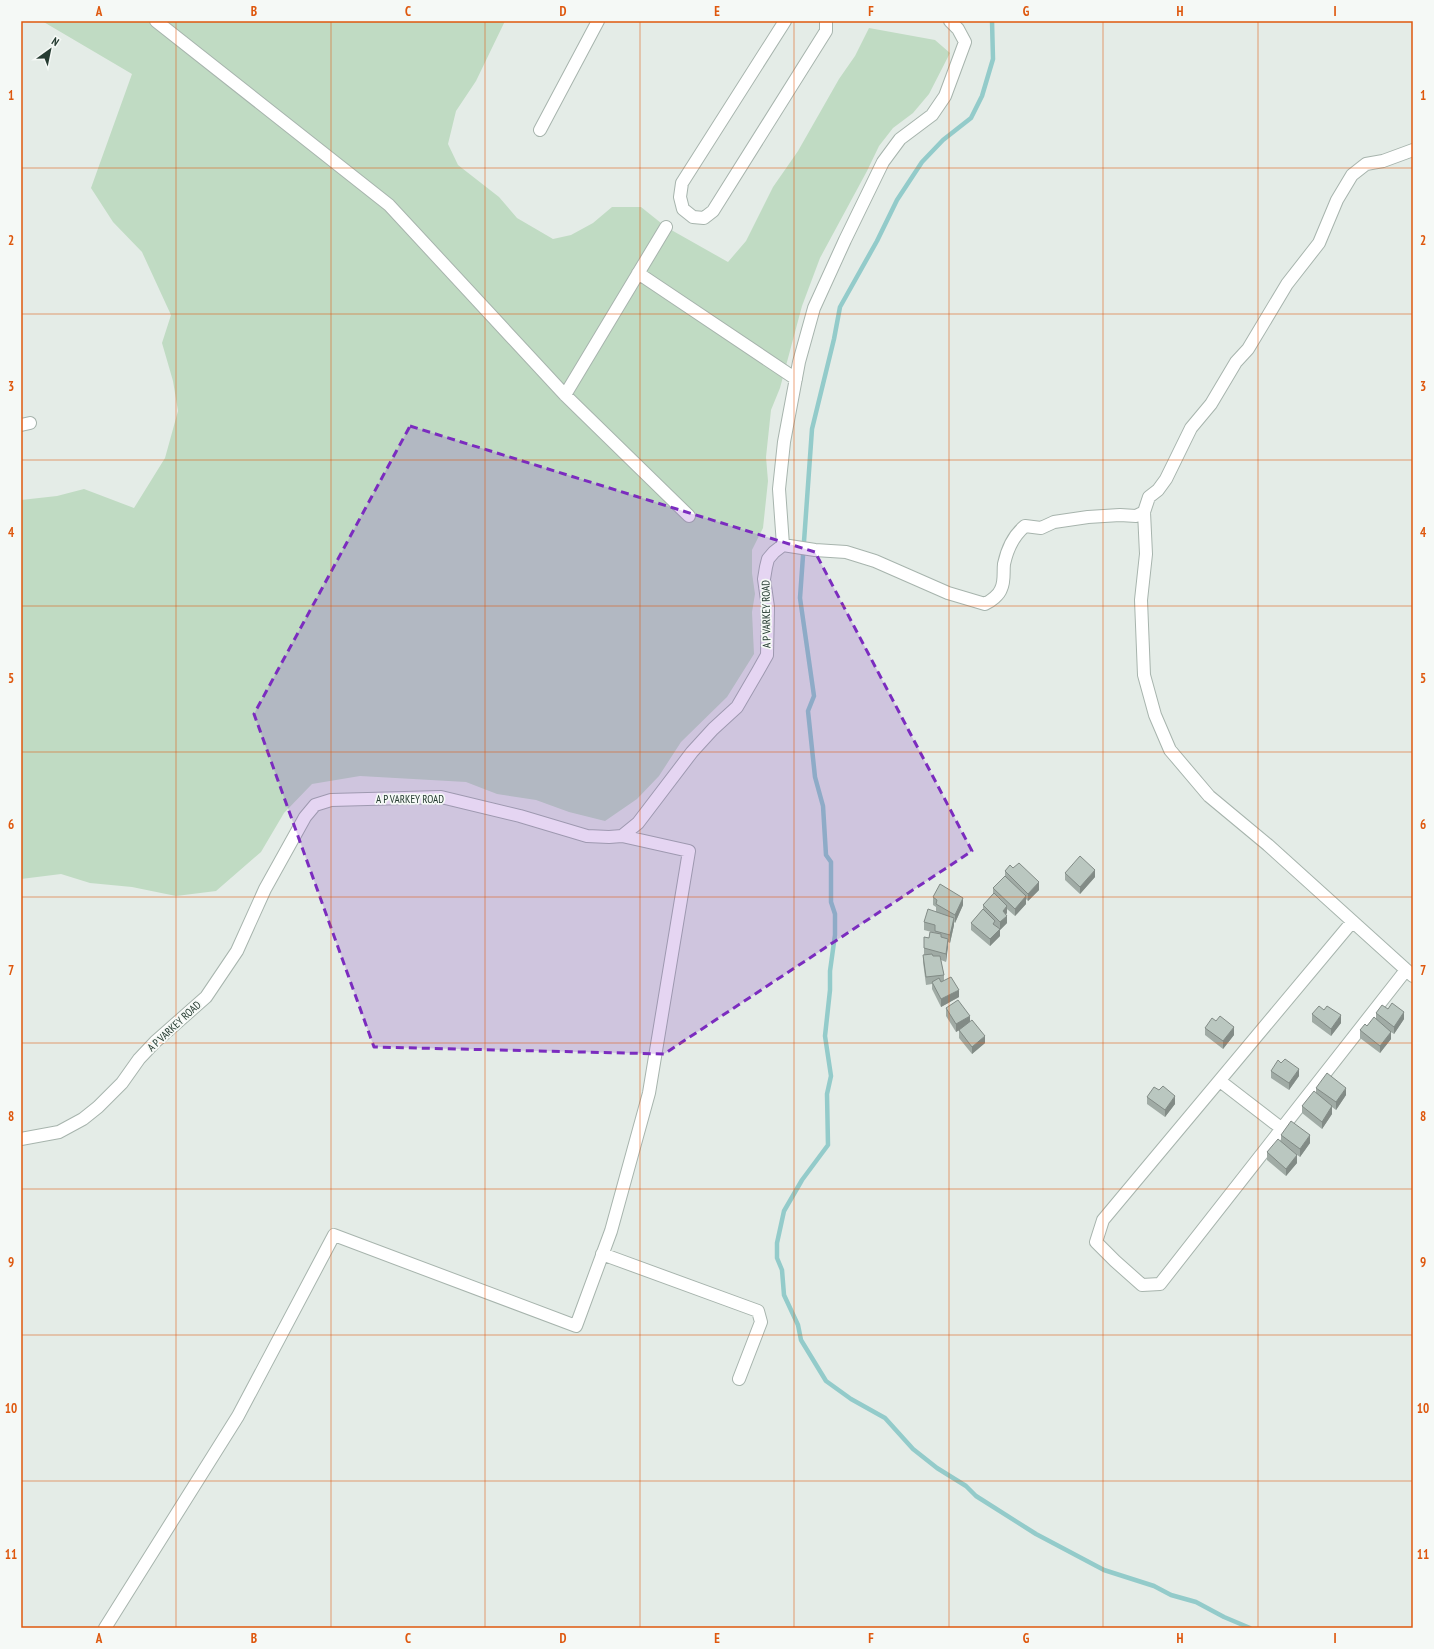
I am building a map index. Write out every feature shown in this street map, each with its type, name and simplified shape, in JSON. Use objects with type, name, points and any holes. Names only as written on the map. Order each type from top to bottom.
[{"type":"street","points":[[156,21],[389,205],[565,395],[689,516]]},
{"type":"street","points":[[540,130],[598,21]]},
{"type":"street","points":[[785,21],[682,183],[680,197],[682,209],[693,216],[704,218],[713,211],[826,31],[826,21]]},
{"type":"street","points":[[950,21],[958,29],[965,42],[944,96],[932,115],[900,140],[883,162],[814,308],[799,362],[784,442],[779,489],[778,549],[796,548],[846,552],[875,561],[948,593],[985,604],[1001,590],[1004,564],[1009,548],[1019,531],[1024,526],[1041,528],[1054,522],[1088,517],[1120,515],[1136,516],[1144,512]]},
{"type":"street","points":[[1352,922],[1103,1220],[1096,1242],[1142,1285],[1160,1284],[1281,1128],[1409,973],[1268,845],[1209,796],[1170,750],[1155,716],[1144,675],[1141,600],[1146,554],[1144,512],[1149,497],[1158,490],[1166,479],[1191,428],[1211,404],[1236,362],[1248,349],[1287,284],[1319,243],[1337,200],[1352,175],[1366,164],[1383,161],[1413,150]]},
{"type":"street","points":[[565,395],[666,227]]},
{"type":"street","points":[[638,273],[796,379]]},
{"type":"street","name":"A P VARKEY ROAD","points":[[21,1139],[59,1132],[83,1119],[98,1107],[122,1083],[155,1042],[206,996],[237,950],[265,889],[292,838],[305,817],[315,805],[331,800],[441,798],[520,816],[587,836],[622,836],[638,823],[692,752],[713,728],[737,708],[767,655],[768,607],[764,579],[768,558],[778,549]]},
{"type":"street","points":[[105,1628],[238,1416],[334,1235],[576,1326],[611,1231],[649,1093],[689,851],[622,836]]},
{"type":"street","points":[[1220,1081],[1281,1128]]},
{"type":"street","points":[[602,1254],[758,1310],[761,1322],[739,1379]]},
{"type":"highlighted area","points":[[410,426],[815,552],[972,851],[664,1054],[374,1047],[254,714]]},
{"type":"green space","points":[[42,21],[505,21],[476,81],[456,111],[448,144],[458,165],[499,197],[517,218],[553,239],[571,235],[593,223],[612,207],[641,207],[666,227],[728,262],[746,241],[773,187],[798,151],[839,79],[855,56],[869,28],[935,40],[950,53],[929,94],[913,113],[893,128],[879,146],[820,258],[802,306],[780,388],[771,410],[766,457],[768,481],[763,528],[752,550],[752,573],[755,594],[752,612],[754,654],[727,697],[681,742],[659,776],[637,799],[605,821],[569,812],[536,800],[497,794],[466,782],[360,776],[312,784],[284,813],[261,852],[216,891],[176,896],[132,887],[90,883],[61,874],[21,879],[21,500],[57,496],[84,489],[134,508],[165,458],[178,411],[173,381],[162,343],[171,315],[142,252],[113,222],[91,188],[132,74]]},
{"type":"building","points":[[1080,856],[1095,870],[1080,887],[1065,873]]},
{"type":"building","points":[[1019,863],[1039,882],[1028,894],[1005,871],[1010,865],[1013,868]]},
{"type":"building","points":[[1005,876],[1026,896],[1015,909],[993,888]]},
{"type":"building","points":[[940,884],[963,898],[955,915],[936,904],[937,900],[933,897]]},
{"type":"building","points":[[994,893],[1007,906],[1003,911],[1007,916],[1000,922],[983,905]]},
{"type":"building","points":[[928,909],[954,918],[950,935],[935,931],[935,925],[924,922]]},
{"type":"building","points":[[983,909],[995,921],[993,924],[1000,929],[990,939],[971,923]]},
{"type":"building","points":[[930,932],[941,934],[941,937],[948,939],[946,954],[924,948],[924,937],[929,938]]},
{"type":"building","points":[[932,954],[933,956],[940,956],[944,975],[926,977],[923,955]]},
{"type":"building","points":[[951,977],[959,990],[941,999],[932,982],[939,978],[941,982]]},
{"type":"building","points":[[958,1000],[970,1016],[956,1024],[946,1008]]},
{"type":"building","points":[[1392,1003],[1404,1012],[1394,1027],[1376,1013],[1382,1005],[1388,1009]]},
{"type":"building","points":[[1319,1006],[1324,1010],[1327,1006],[1341,1015],[1331,1029],[1312,1014]]},
{"type":"building","points":[[1220,1016],[1234,1027],[1223,1041],[1205,1028],[1212,1018],[1216,1021]]},
{"type":"building","points":[[1374,1017],[1391,1032],[1380,1046],[1360,1030],[1365,1024],[1367,1026]]},
{"type":"building","points":[[972,1020],[985,1036],[972,1047],[959,1030]]},
{"type":"building","points":[[1285,1059],[1299,1069],[1289,1083],[1271,1071],[1278,1060],[1281,1063]]},
{"type":"building","points":[[1327,1073],[1346,1088],[1336,1102],[1316,1088]]},
{"type":"building","points":[[1163,1086],[1175,1096],[1165,1110],[1147,1097],[1154,1087],[1159,1090]]},
{"type":"building","points":[[1314,1091],[1332,1106],[1322,1122],[1302,1106]]},
{"type":"building","points":[[1291,1121],[1310,1135],[1300,1149],[1281,1135]]},
{"type":"building","points":[[1278,1139],[1297,1155],[1286,1169],[1267,1152]]},
{"type":"waterway","points":[[992,21],[993,59],[982,96],[971,118],[943,140],[922,162],[897,200],[877,241],[840,307],[834,339],[812,429],[800,598],[814,696],[808,711],[815,777],[823,806],[826,855],[831,862],[831,902],[835,914],[835,935],[830,971],[830,990],[825,1036],[831,1076],[827,1094],[828,1145],[802,1180],[784,1211],[777,1243],[777,1258],[782,1270],[784,1295],[798,1325],[801,1340],[826,1381],[851,1399],[885,1418],[913,1449],[937,1468],[966,1486],[976,1496],[1036,1534],[1104,1570],[1154,1586],[1171,1595],[1196,1602],[1224,1617],[1250,1628]]}]
